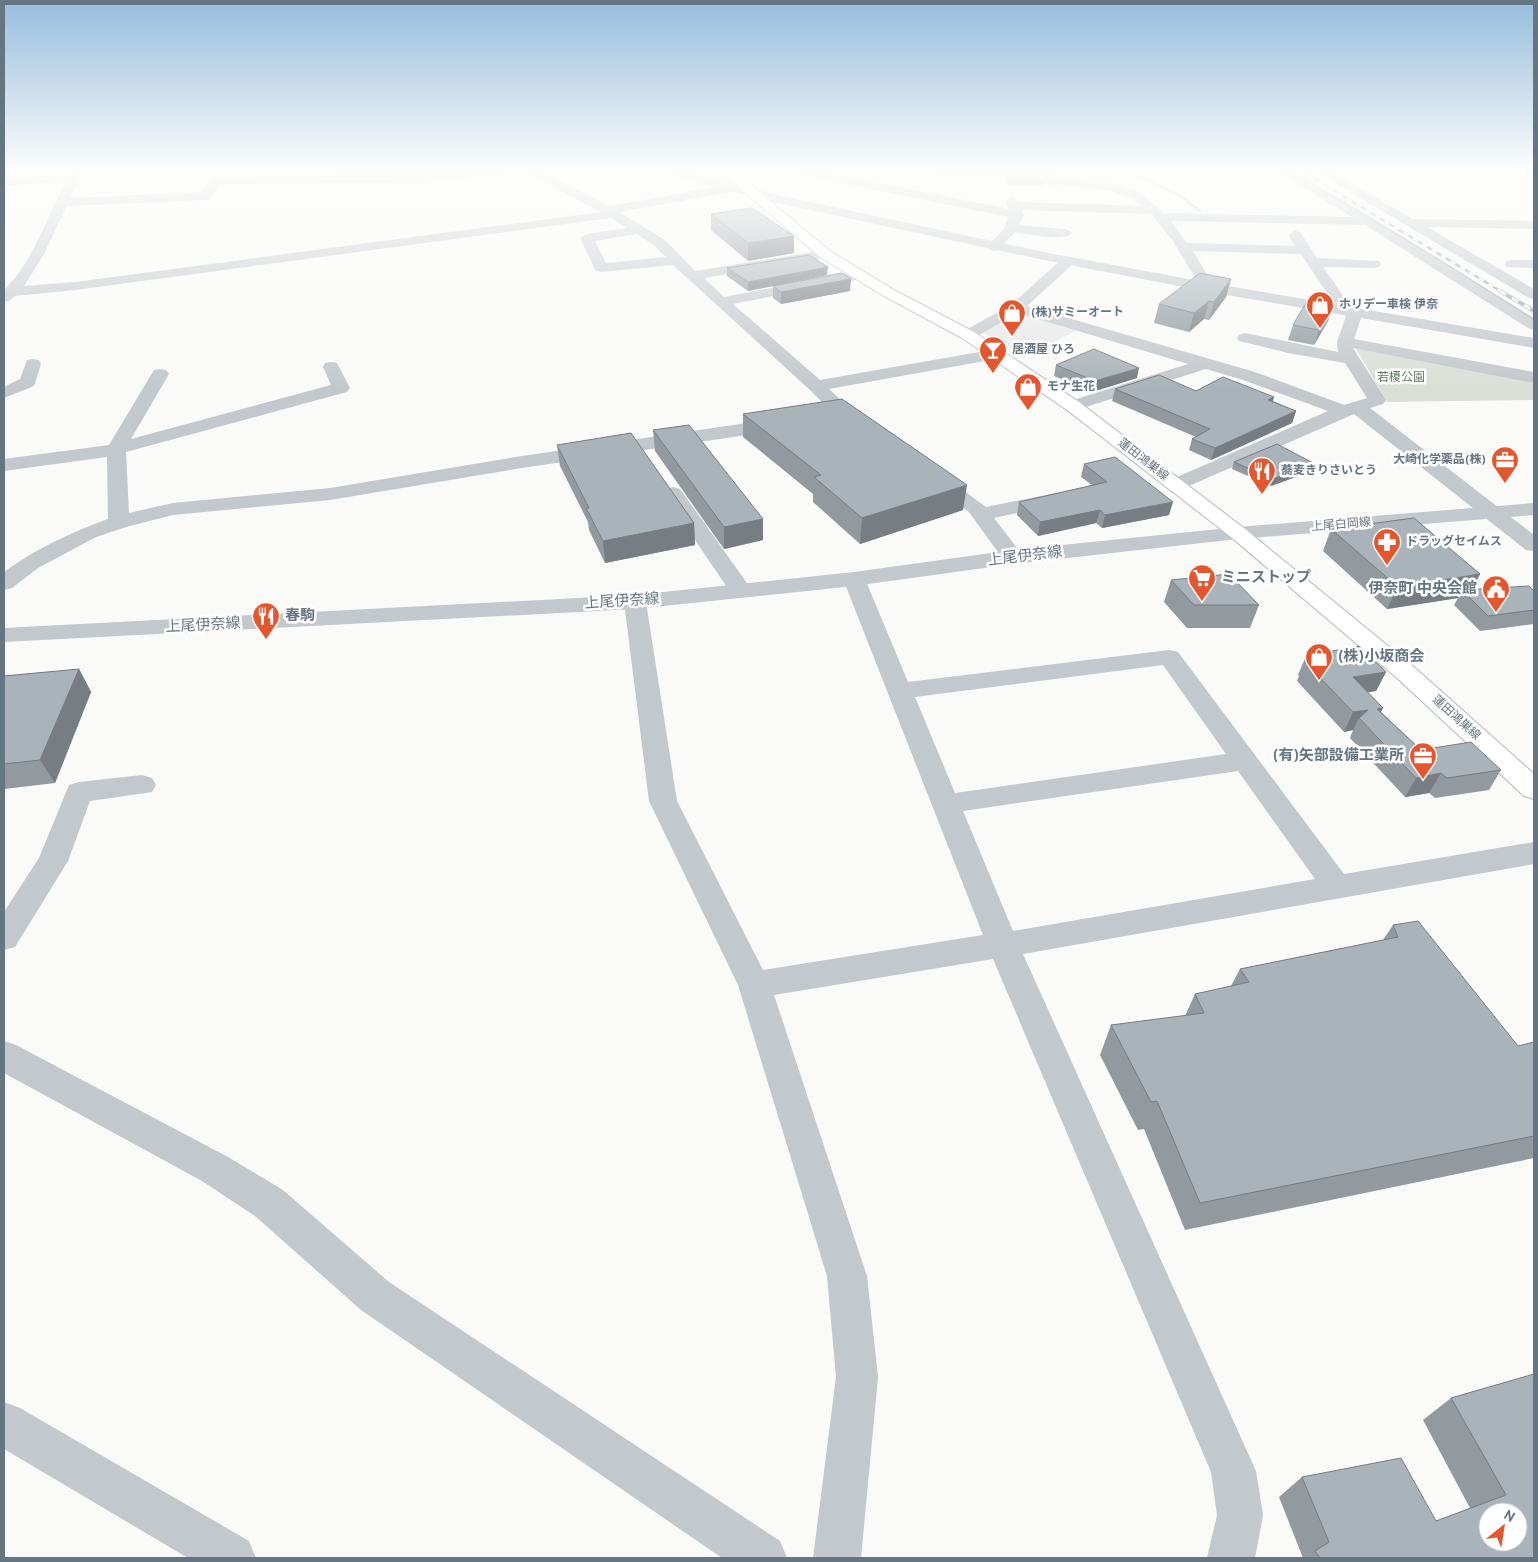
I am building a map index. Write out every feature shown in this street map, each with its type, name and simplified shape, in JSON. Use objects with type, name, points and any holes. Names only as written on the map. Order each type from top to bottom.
[{"type":"main road","name":"蓮田鴻巣線","points":[[812,243],[825,254],[889,294],[968,334],[1074,406],[1238,533],[1406,673],[1534,789]]},
{"type":"street","points":[[8,295],[24,276],[41,243]]},
{"type":"street","points":[[8,295],[386,243]]},
{"type":"street","points":[[589,243],[601,268],[676,260]]},
{"type":"street","points":[[658,243],[692,276],[845,414],[876,436]]},
{"type":"street","points":[[975,243],[1534,343]]},
{"type":"street","points":[[993,247],[996,243]]},
{"type":"street","points":[[1180,243],[1207,286]]},
{"type":"street","points":[[1175,485],[1350,409],[1377,400],[1345,349],[1350,311],[1300,243]]},
{"type":"street","points":[[1403,243],[1534,325]]},
{"type":"street","points":[[1446,243],[1534,295]]},
{"type":"street","points":[[1183,247],[1309,256],[1374,264]]},
{"type":"street","points":[[692,276],[825,254]]},
{"type":"street","points":[[968,334],[1016,308],[1068,261]]},
{"type":"street","points":[[1534,264],[1507,261],[1534,277]]},
{"type":"street","points":[[721,302],[860,276]]},
{"type":"street","points":[[1016,308],[1250,376],[1350,409],[1493,512],[1534,545]]},
{"type":"street","points":[[1245,338],[1288,348],[1351,358]]},
{"type":"street","points":[[1345,342],[1534,378]]},
{"type":"street","points":[[816,386],[996,354]]},
{"type":"street","points":[[1074,406],[1207,363]]},
{"type":"street","points":[[4,393],[28,382],[32,364]]},
{"type":"street","points":[[4,465],[116,450],[341,388],[331,367]]},
{"type":"street","points":[[119,522],[116,450],[160,374]]},
{"type":"street","points":[[825,417],[845,414]]},
{"type":"street","points":[[4,583],[30,562],[89,533],[119,522],[173,509],[650,461],[796,422]]},
{"type":"street","points":[[650,461],[741,591]]},
{"type":"street","points":[[914,464],[976,508],[1013,557]]},
{"type":"street","points":[[982,514],[1068,496]]},
{"type":"street","name":"上尾白岡線","points":[[1238,533],[1534,509]]},
{"type":"street","name":"上尾伊奈線","points":[[4,635],[635,602],[854,578],[1013,557],[1238,533]]},
{"type":"street","points":[[854,578],[1003,945],[1233,1471],[1240,1515],[1231,1558]]},
{"type":"street","points":[[635,602],[663,801],[754,984],[847,1276],[857,1377],[837,1558]]},
{"type":"street","points":[[900,691],[1169,657],[1336,886]]},
{"type":"street","points":[[946,804],[1244,761]]},
{"type":"street","points":[[4,938],[53,861],[79,792],[142,785]]},
{"type":"street","points":[[754,984],[1003,945],[1534,853]]},
{"type":"street","points":[[4,1056],[215,1169],[269,1203],[375,1296],[762,1558]]},
{"type":"street","points":[[4,1424],[232,1558]]},
{"type":"shaded area","points":[[1014,312],[1021,312],[1079,329],[1025,358],[982,332]]},
{"type":"green space","name":"若榎公園","points":[[1362,348],[1525,377],[1534,384],[1534,400],[1387,402],[1356,349]]},
{"type":"building","points":[[809,255],[828,267],[748,282],[727,268]]},
{"type":"building","points":[[842,273],[851,279],[781,292],[773,286]]},
{"type":"building","points":[[1200,273],[1231,279],[1214,302],[1209,301],[1194,313],[1159,304]]},
{"type":"building","points":[[1307,301],[1333,306],[1319,330],[1293,325]]},
{"type":"building","points":[[1094,349],[1139,368],[1095,381],[1056,365]]},
{"type":"building","points":[[1159,375],[1196,391],[1223,377],[1274,397],[1268,400],[1296,411],[1215,448],[1192,439],[1210,429],[1115,389]]},
{"type":"building","points":[[842,399],[967,485],[862,518],[814,477],[821,475],[743,414]]},
{"type":"building","points":[[689,425],[763,519],[724,527],[653,430]]},
{"type":"building","points":[[631,433],[694,523],[603,541],[586,508],[589,508],[557,445]]},
{"type":"building","points":[[1277,444],[1315,464],[1273,479],[1234,462]]},
{"type":"building","points":[[1115,457],[1173,502],[1105,515],[1100,510],[1040,522],[1019,502],[1107,482],[1084,464]]},
{"type":"building","points":[[1414,518],[1480,574],[1398,587],[1331,529]]},
{"type":"building","points":[[1229,574],[1259,605],[1194,605],[1171,580]]},
{"type":"building","points":[[1529,586],[1534,591],[1534,610],[1488,616],[1462,590]]},
{"type":"building","points":[[1359,646],[1386,672],[1353,677],[1383,708],[1377,709],[1421,750],[1471,742],[1501,770],[1447,778],[1441,773],[1416,778],[1359,718],[1368,710],[1353,712],[1305,662],[1311,661],[1306,656]]},
{"type":"building","points":[[79,669],[40,760],[4,764],[4,676]]},
{"type":"building","points":[[1418,921],[1518,1046],[1534,1042],[1534,1136],[1200,1203],[1157,1101],[1151,1102],[1111,1025],[1204,1013],[1195,994],[1249,982],[1240,969],[1398,937],[1393,925]]},
{"type":"building","points":[[1534,1374],[1534,1558],[1320,1558],[1315,1551],[1329,1542],[1302,1477],[1401,1458],[1436,1521],[1478,1505],[1478,1552],[1528,1552],[1528,1502],[1487,1502],[1506,1495],[1451,1398]]},
{"type":"tram line","points":[[1411,243],[1534,320]]},
{"type":"railway","points":[[1421,243],[1502,292]]},
{"type":"railway","points":[[1500,291],[1534,311]]},
{"type":"place","name":"ホリデー車検 伊奈","points":[[1320,329]]},
{"type":"place","name":"(株)サミーオート","points":[[1012,337]]},
{"type":"place","name":"居酒屋 ひろ","points":[[993,374]]},
{"type":"place","name":"モナ生花","points":[[1028,411]]},
{"type":"place","name":"大崎化学薬品(株)","points":[[1505,484]]},
{"type":"place","name":"蕎麦きりさいとう","points":[[1262,495]]},
{"type":"place","name":"ドラッグセイムス","points":[[1387,566]]},
{"type":"place","name":"ミニストップ","points":[[1202,602]]},
{"type":"place","name":"伊奈町 中央会館","points":[[1496,613]]},
{"type":"place","name":"春駒","points":[[266,640]]},
{"type":"place","name":"(株)小坂商会","points":[[1319,681]]},
{"type":"place","name":"(有)矢部設備工業所","points":[[1423,780]]}]
